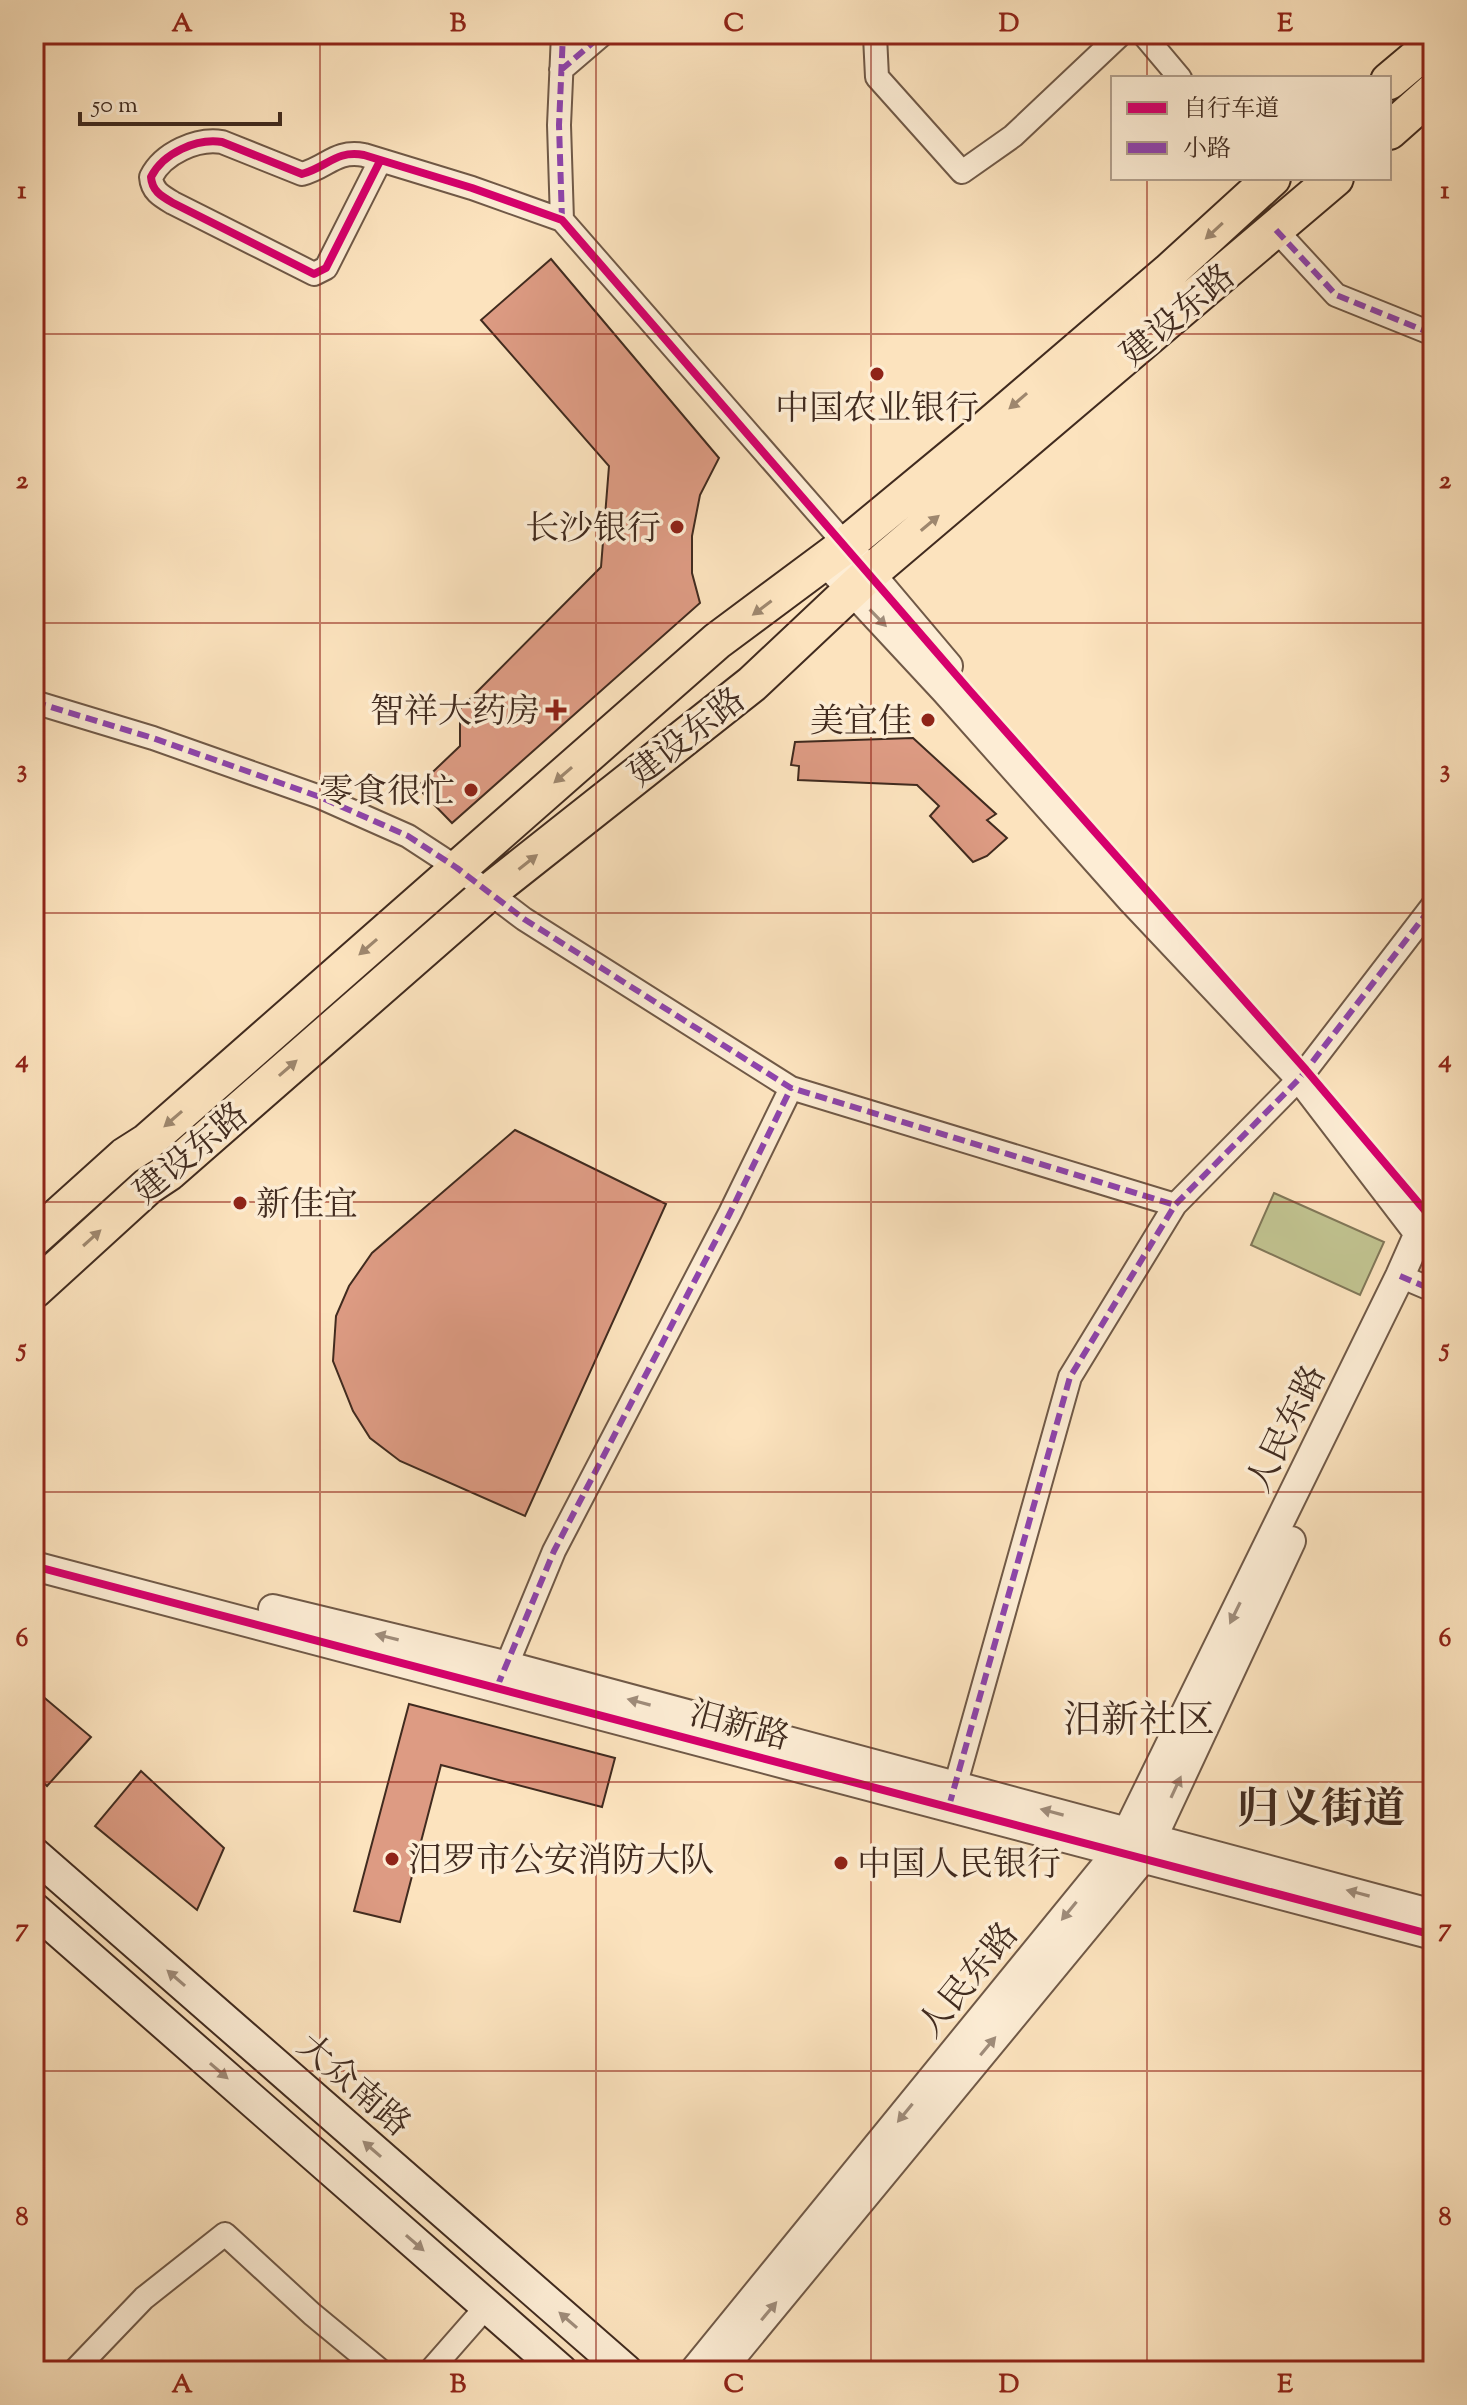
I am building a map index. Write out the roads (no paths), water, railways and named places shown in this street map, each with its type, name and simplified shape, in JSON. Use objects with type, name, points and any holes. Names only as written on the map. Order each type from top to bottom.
[{"type":"main road","points":[[1391,79],[1433,44]]},
{"type":"main road","points":[[1391,129],[1433,92]]},
{"type":"main road","name":"建设东路","points":[[34,1238],[717,641],[835,553],[1169,272],[1266,180]]},
{"type":"main road","name":"建设东路","points":[[34,1290],[148,1186],[169,1172],[488,893],[752,684],[861,582],[1333,180]]},
{"type":"main road","name":"大众南路","points":[[34,1854],[626,2371]]},
{"type":"main road","points":[[34,1909],[561,2371]]},
{"type":"street","points":[[562,220],[559,125],[563,34]]},
{"type":"street","points":[[561,70],[603,34]]},
{"type":"street","points":[[877,34],[877,77],[962,172],[1013,136],[1121,34]]},
{"type":"street","points":[[1143,34],[1178,76]]},
{"type":"street","points":[[380,161],[326,268],[314,274],[173,203],[151,186],[151,177],[164,159],[208,140],[222,142],[302,174],[323,167],[336,156],[349,153],[380,161],[472,188],[562,220],[861,582],[945,690],[1132,900],[1303,1074],[1429,1229]]},
{"type":"street","points":[[1276,230],[1336,295],[1433,334]]},
{"type":"street","points":[[34,702],[153,738],[320,797],[408,836],[561,942],[791,1088],[1175,1205]]},
{"type":"street","points":[[952,1796],[1070,1377],[1175,1205],[1303,1074],[1433,905]]},
{"type":"street","points":[[34,1550],[502,1677],[554,1551],[730,1213],[791,1088]]},
{"type":"street","name":"人民东路","points":[[720,2371],[1135,1845],[1415,1282],[1429,1229]]},
{"type":"street","name":"汨新路","points":[[34,1566],[502,1677],[1135,1845],[1433,1935]]},
{"type":"street","points":[[1135,1845],[1433,1914]]},
{"type":"street","name":"人民东路","points":[[694,2371],[1135,1845]]},
{"type":"street","points":[[74,2371],[144,2298],[225,2234],[312,2314],[381,2371]]},
{"type":"street","points":[[430,2371],[487,2306]]},
{"type":"place","name":"中国农业银行","points":[[877,374]]},
{"type":"place","name":"长沙银行","points":[[677,527]]},
{"type":"place","name":"智祥大药房","points":[[556,710]]},
{"type":"place","name":"美宜佳","points":[[928,720]]},
{"type":"place","name":"零食很忙","points":[[471,790]]},
{"type":"place","name":"新佳宜","points":[[240,1203]]},
{"type":"place","name":"汨罗市公安消防大队","points":[[392,1859]]},
{"type":"place","name":"中国人民银行","points":[[841,1863]]},
{"type":"district","name":"汨新社区","points":[[1139,1719]]},
{"type":"district","name":"归义街道","points":[[1321,1807]]}]
